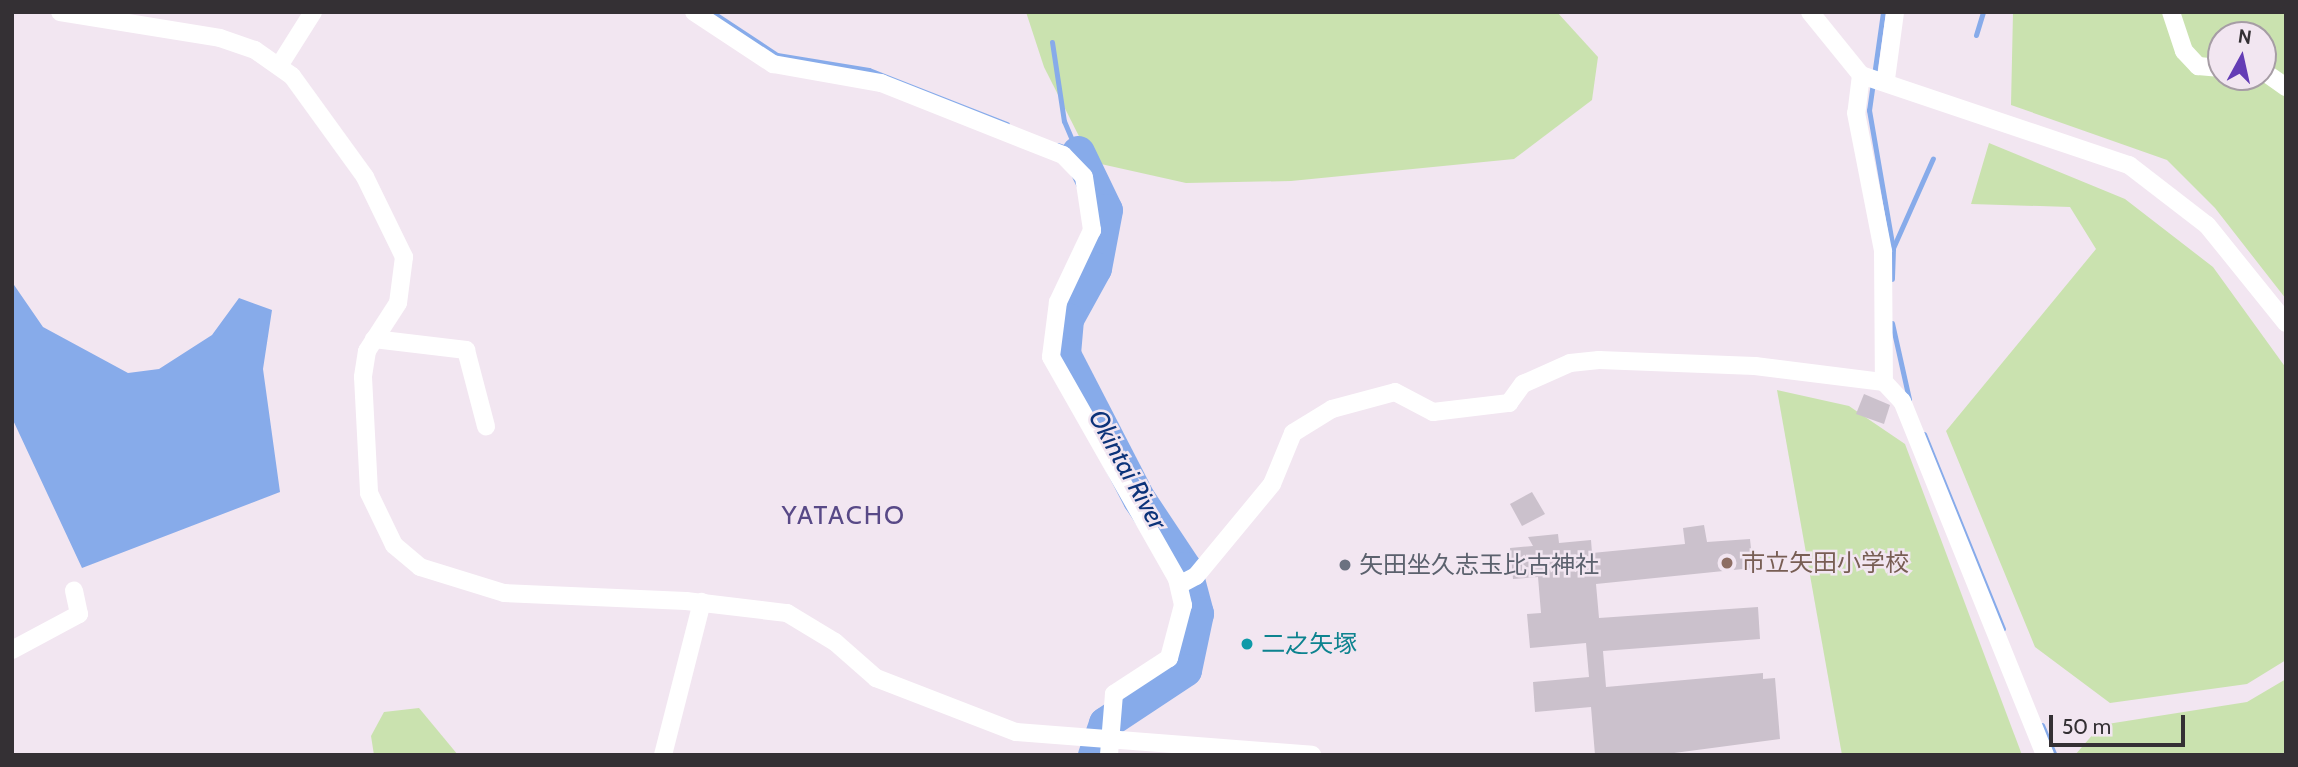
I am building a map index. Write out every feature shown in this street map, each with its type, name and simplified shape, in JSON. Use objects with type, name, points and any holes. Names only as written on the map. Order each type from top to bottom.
[{"type":"street","points":[[60,12],[220,38],[279,66],[307,95],[396,229],[403,279],[391,318],[374,340],[363,377],[369,493],[394,545],[420,567],[504,593],[702,602],[787,614],[835,642],[876,678],[989,725],[1105,745],[1312,755]]},
{"type":"street","points":[[279,66],[313,12]]},
{"type":"street","points":[[694,12],[774,64],[855,74],[1075,163],[1089,188],[1092,230],[1058,302],[1051,357],[1187,581]]},
{"type":"street","points":[[1810,12],[1861,75],[1886,79],[2129,165],[2207,225],[2286,323]]},
{"type":"street","points":[[1886,79],[1895,12]]},
{"type":"street","points":[[2171,12],[2184,51],[2198,65],[2207,66]]},
{"type":"street","points":[[1861,75],[1856,113],[1883,251],[1884,382]]},
{"type":"street","points":[[374,340],[466,350],[486,426]]},
{"type":"street","points":[[1105,745],[1114,694],[1170,658],[1176,647],[1187,581],[1272,484],[1293,433],[1332,409],[1395,392],[1433,412],[1509,403],[1523,384],[1570,363],[1599,360],[1755,366],[1884,382],[1902,401],[2045,755]]},
{"type":"street","points":[[12,650],[79,614],[74,591]]},
{"type":"street","points":[[663,755],[702,602]]},
{"type":"green space","points":[[1026,12],[1557,12],[1598,57],[1592,100],[1514,159],[1291,181],[1186,183],[1092,162],[1044,67]]},
{"type":"green space","points":[[2013,12],[2286,12],[2286,299],[2215,208],[2167,160],[2011,105]]},
{"type":"green space","points":[[1989,143],[2125,199],[2213,267],[2286,368],[2286,660],[2247,684],[2110,703],[2035,647],[1946,431],[2096,249],[2070,207],[1971,204]]},
{"type":"green space","points":[[1777,390],[1849,406],[1905,444],[2022,755],[1842,755]]},
{"type":"green space","points":[[2286,679],[2286,755],[2075,755],[2101,725],[2247,702]]},
{"type":"green space","points":[[419,708],[458,755],[374,755],[371,736],[384,712]]},
{"type":"water","points":[[12,282],[43,327],[128,373],[159,369],[212,335],[239,298],[272,310],[263,369],[280,492],[82,568],[12,418]]},
{"type":"building","points":[[1864,394],[1890,405],[1884,424],[1856,414]]},
{"type":"building","points":[[1532,492],[1545,514],[1522,526],[1510,504]]},
{"type":"building","points":[[1704,525],[1707,542],[1750,539],[1753,568],[1596,584],[1599,618],[1758,607],[1760,639],[1603,651],[1606,687],[1763,673],[1763,679],[1775,678],[1780,739],[1659,755],[1595,755],[1591,707],[1535,712],[1533,682],[1589,677],[1586,643],[1530,648],[1527,614],[1541,613],[1538,577],[1513,579],[1510,548],[1533,546],[1528,537],[1558,534],[1559,543],[1591,540],[1592,553],[1685,544],[1683,528]]},
{"type":"waterway","points":[[712,12],[777,55],[869,70],[1007,124]]},
{"type":"waterway","points":[[1883,12],[1869,110],[1893,249],[1892,279]]},
{"type":"waterway","points":[[1976,35],[1983,12]]},
{"type":"waterway","points":[[1052,42],[1064,121],[1077,151]]},
{"type":"waterway","points":[[1058,145],[1078,152]]},
{"type":"waterway","name":"Okintai River","points":[[1078,152],[1106,210],[1095,268],[1067,319],[1064,354],[1139,499],[1185,568],[1197,613],[1185,670],[1105,723],[1094,755]]},
{"type":"waterway","points":[[1893,248],[1933,158]]},
{"type":"waterway","points":[[1892,323],[1909,399]]},
{"type":"waterway","points":[[1924,434],[2003,629]]},
{"type":"waterway","points":[[2042,725],[2055,755]]},
{"type":"place","name":"市立矢田小学校","points":[[1727,563]]},
{"type":"place","name":"矢田坐久志玉比古神社","points":[[1345,565]]},
{"type":"place","name":"二之矢塚","points":[[1247,644]]},
{"type":"district","name":"YATACHO","points":[[844,516]]}]
